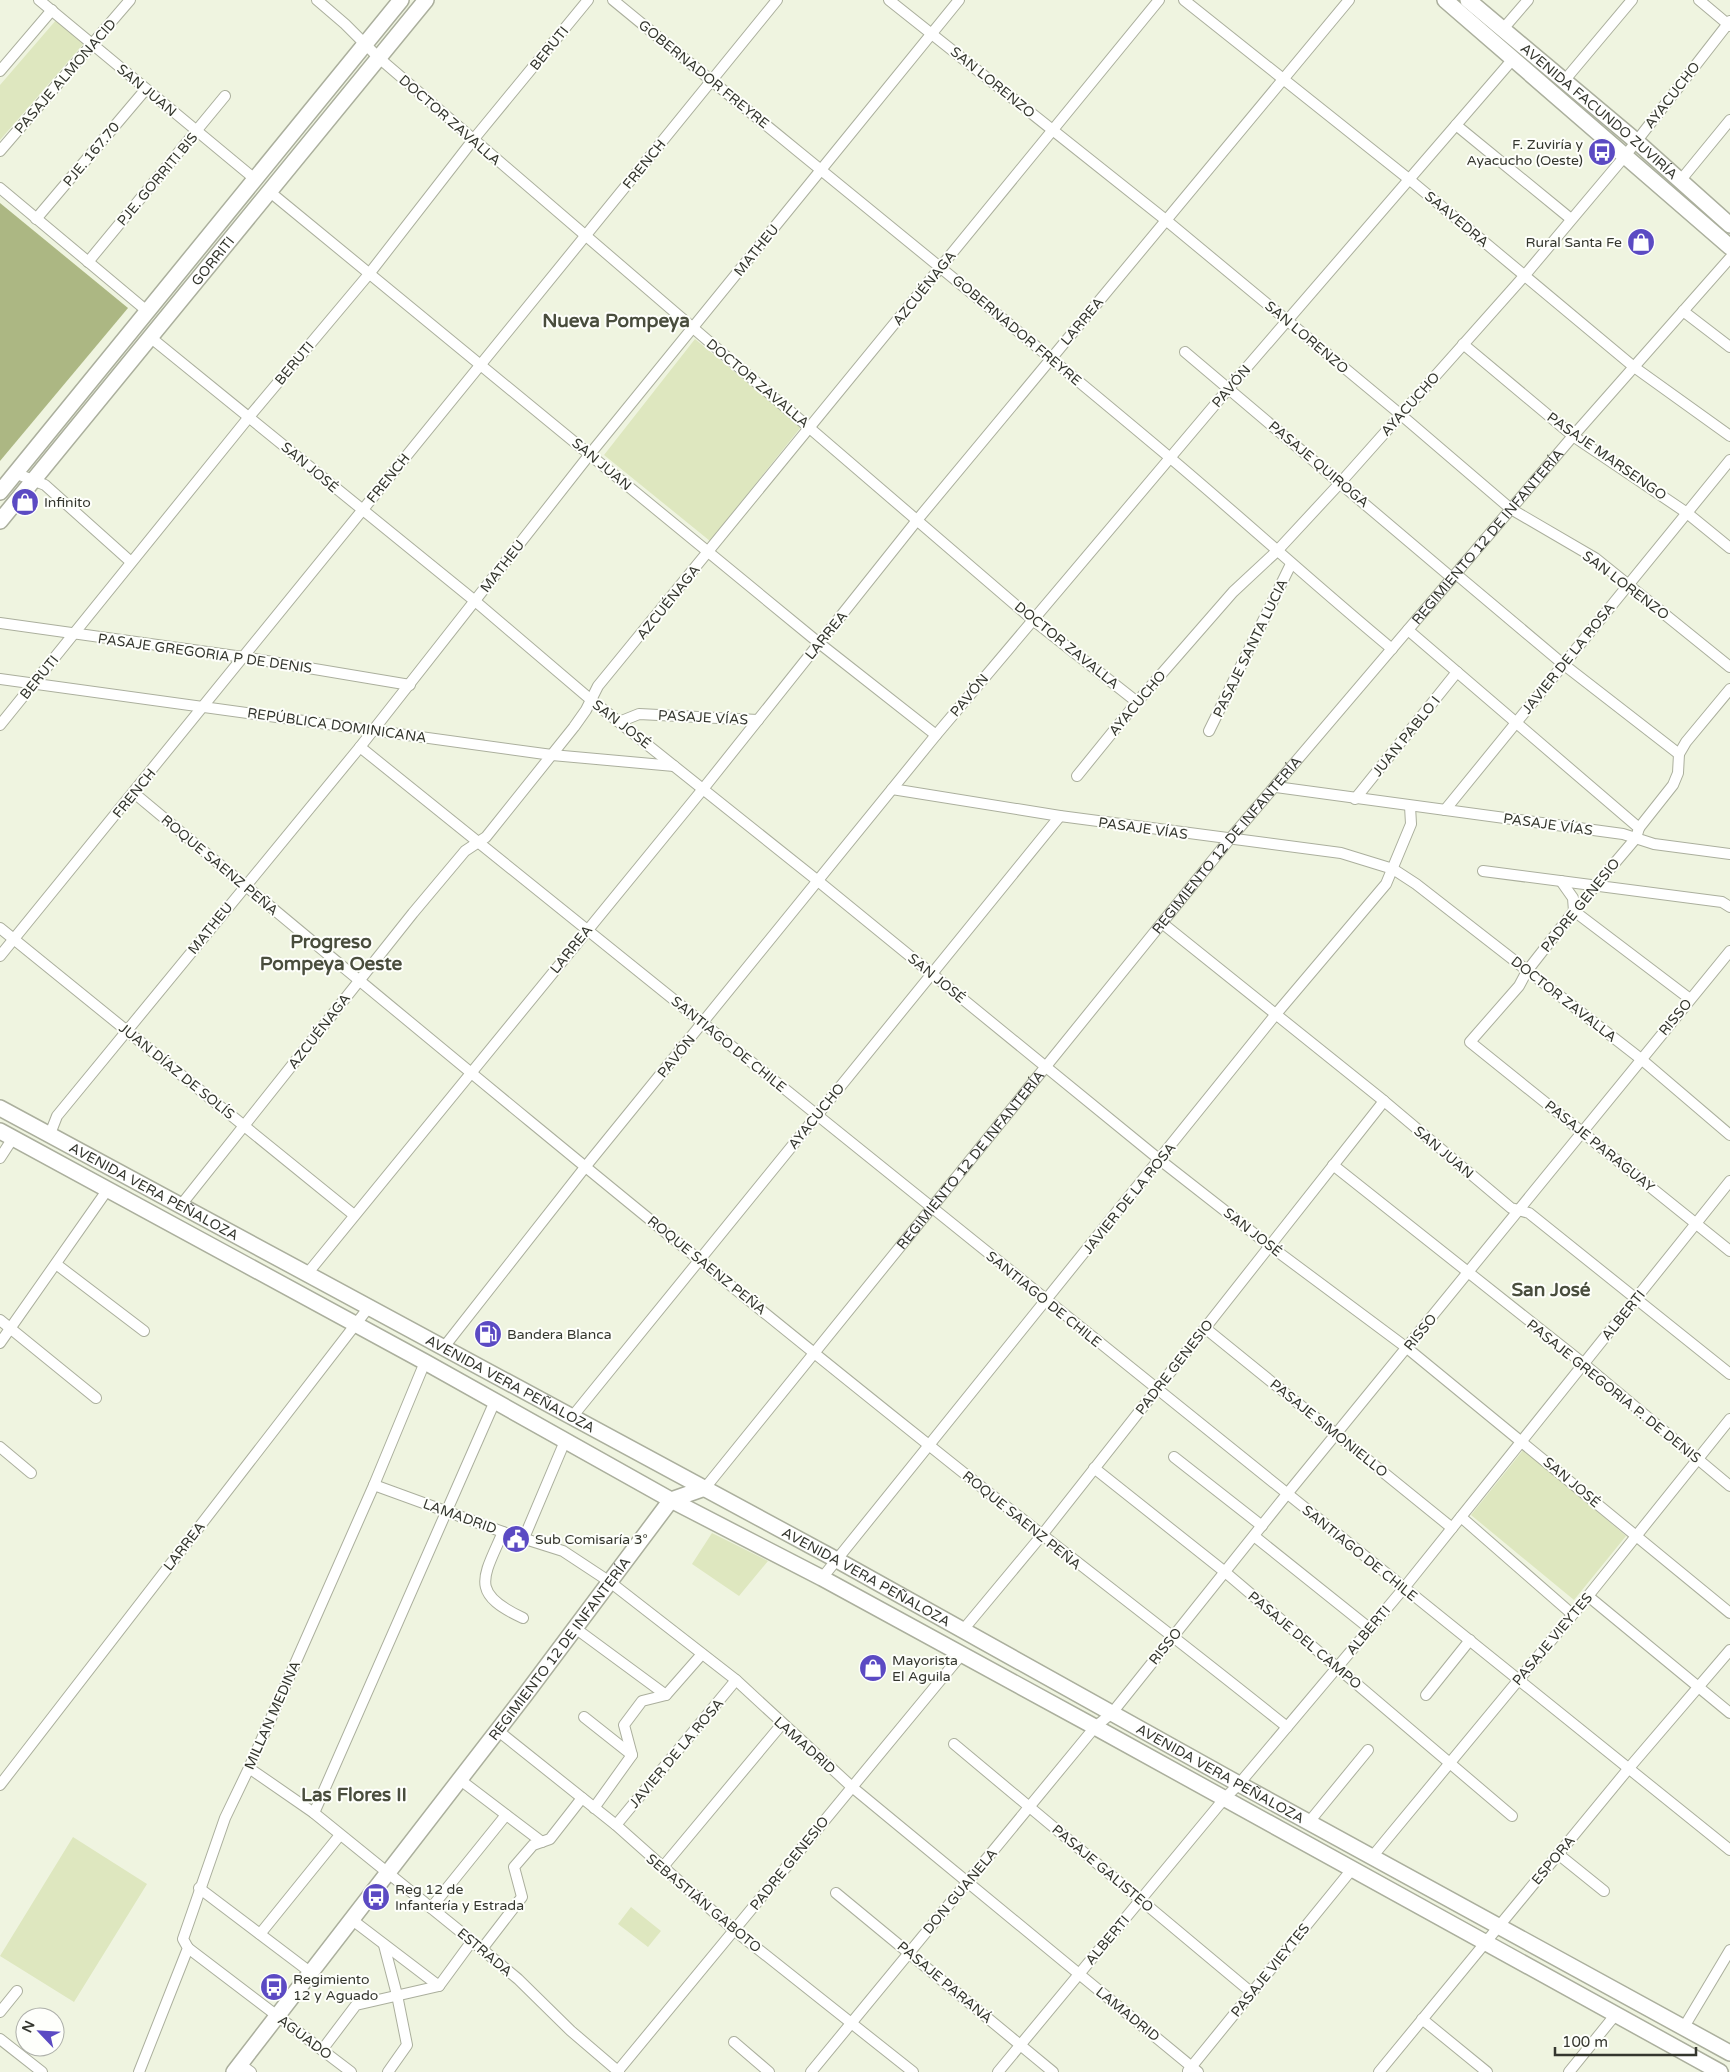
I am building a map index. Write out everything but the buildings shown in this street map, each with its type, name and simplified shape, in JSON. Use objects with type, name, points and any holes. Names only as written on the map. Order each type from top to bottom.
[{"type":"main road","name":"GORRITI","points":[[0,492],[401,0]]},
{"type":"main road","name":"GORRITI","points":[[0,520],[426,0]]},
{"type":"main road","name":"AVENIDA FACUNDO ZUVIRÍA","points":[[1444,0],[1730,247]]},
{"type":"main road","name":"AVENIDA FACUNDO ZUVIRÍA","points":[[1468,0],[1636,141],[1730,225]]},
{"type":"main road","name":"AVENIDA VERA PEÑALOZA","points":[[0,1108],[837,1560],[1112,1714],[1730,2053]]},
{"type":"main road","name":"AVENIDA VERA PEÑALOZA","points":[[7,1135],[425,1362],[671,1500],[822,1578],[962,1654],[1720,2072]]},
{"type":"main road","points":[[671,1500],[704,1488]]},
{"type":"main road","name":"REGIMIENTO 12 DE INFANTERÍA","points":[[242,2069],[277,2016],[310,1972],[497,1730],[671,1500]]},
{"type":"street","name":"SAN JUAN","points":[[39,0],[256,180]]},
{"type":"street","name":"PASAJE ALMONACID","points":[[0,151],[130,0]]},
{"type":"street","name":"DOCTOR ZAVALLA","points":[[317,0],[333,12],[379,58],[473,140],[811,427],[1033,620],[1137,702]]},
{"type":"street","name":"BERUTI","points":[[0,725],[249,417],[369,274],[473,140],[588,0]]},
{"type":"street","name":"GOBERNADOR FREYRE","points":[[613,0],[941,266],[1170,458],[1392,649]]},
{"type":"street","name":"FRENCH","points":[[0,956],[777,0]]},
{"type":"street","name":"SAN LORENZO","points":[[889,0],[1053,129],[1288,320],[1511,509],[1595,558],[1629,583],[1730,667]]},
{"type":"street","name":"MATHEU","points":[[50,1134],[57,1116],[360,747],[590,454],[959,0]]},
{"type":"street","name":"AZCUÉNAGA","points":[[181,1205],[358,981],[465,851],[486,837],[586,710],[598,686],[1159,0]]},
{"type":"street","name":"SAAVEDRA","points":[[1184,0],[1410,180],[1634,367],[1730,436]]},
{"type":"street","name":"LARREA","points":[[307,1274],[587,928],[704,789],[918,519],[1349,0]]},
{"type":"street","points":[[1503,29],[1528,0]]},
{"type":"street","points":[[1564,81],[1632,0]]},
{"type":"street","points":[[1699,0],[1729,24]]},
{"type":"street","points":[[0,71],[52,10]]},
{"type":"street","name":"AYACUCHO","points":[[1077,776],[1137,702],[1233,592],[1278,551],[1525,275],[1625,156],[1729,24]]},
{"type":"street","name":"PAVÓN","points":[[444,1347],[586,1166],[936,734],[1228,388],[1514,59]]},
{"type":"street","name":"PJE. 167.70","points":[[36,219],[146,89]]},
{"type":"street","name":"PJE. GORRITI BIS","points":[[88,262],[225,96]]},
{"type":"street","points":[[1680,181],[1730,120]]},
{"type":"street","points":[[1456,125],[1571,219]]},
{"type":"street","points":[[0,188],[147,312]]},
{"type":"street","name":"SAN JUAN","points":[[270,192],[819,643],[936,734]]},
{"type":"street","name":"REGIMIENTO 12 DE INFANTERÍA","points":[[704,1488],[1229,840],[1573,436],[1730,258]]},
{"type":"street","points":[[1683,311],[1730,347]]},
{"type":"street","name":"SAN JOSÉ","points":[[150,337],[475,600],[590,699],[818,881],[1160,1160],[1270,1246],[1407,1348],[1522,1440],[1730,1613]]},
{"type":"street","name":"PASAJE MARSENGO","points":[[1463,344],[1573,436],[1687,512],[1730,548]]},
{"type":"street","name":"PASAJE QUIROGA","points":[[1185,352],[1454,576],[1563,664],[1680,754]]},
{"type":"street","name":"JAVIER DE LA ROSA","points":[[1444,810],[1730,460]]},
{"type":"street","points":[[15,473],[45,485],[131,562]]},
{"type":"street","name":"PASAJE SANTA LUCIA","points":[[1208,731],[1291,564]]},
{"type":"street","name":"PASAJE GREGORIA P DE DENIS","points":[[0,623],[243,657],[410,685]]},
{"type":"street","points":[[1408,630],[1638,833]]},
{"type":"street","name":"JUAN PABLO I","points":[[1355,799],[1457,672]]},
{"type":"street","name":"REPÚBLICA DOMINICANA","points":[[0,679],[552,754],[675,766]]},
{"type":"street","name":"PADRE GENESIO","points":[[1470,1042],[1519,986],[1527,970],[1638,833],[1673,785],[1678,773],[1680,754],[1686,742],[1730,689]]},
{"type":"street","name":"PASAJE VÍAS","points":[[619,722],[639,714],[758,720]]},
{"type":"street","name":"SANTIAGO DE CHILE","points":[[360,747],[1730,1850]]},
{"type":"street","name":"PASAJE VÍAS","points":[[1276,787],[1623,834],[1638,833],[1654,844],[1730,854]]},
{"type":"street","name":"PASAJE VÍAS","points":[[892,789],[1060,816],[1229,840],[1341,853],[1393,870]]},
{"type":"street","name":"ROQUE SAENZ PEÑA","points":[[134,793],[358,981],[929,1446],[1074,1562],[1174,1635],[1287,1727]]},
{"type":"street","name":"JAVIER DE LA ROSA","points":[[822,1578],[1276,1014],[1386,884],[1411,824],[1410,806]]},
{"type":"street","name":"AYACUCHO","points":[[572,1417],[699,1258],[1060,816]]},
{"type":"street","name":"DOCTOR ZAVALLA","points":[[1393,870],[1416,884],[1527,970],[1640,1059],[1730,1135]]},
{"type":"street","points":[[1483,871],[1722,902],[1730,907]]},
{"type":"street","points":[[1561,881],[1573,898],[1574,911],[1690,999]]},
{"type":"street","name":"SAN JUAN","points":[[1162,923],[1384,1101],[1511,1208],[1529,1213],[1730,1374]]},
{"type":"street","name":"JUAN DÍAZ DE SOLÍS","points":[[0,928],[354,1215]]},
{"type":"street","name":"RISSO","points":[[1112,1714],[1287,1494],[1730,951]]},
{"type":"street","name":"PASAJE PARAGUAY","points":[[1470,1042],[1730,1251]]},
{"type":"street","name":"PADRE GENESIO","points":[[963,1630],[1042,1535],[1384,1101]]},
{"type":"street","points":[[0,1158],[7,1135]]},
{"type":"street","name":"PASAJE GREGORIA P. DE DENIS","points":[[1333,1165],[1584,1364],[1730,1486]]},
{"type":"street","name":"ALBERTI","points":[[998,2072],[1224,1799],[1240,1784],[1404,1588],[1730,1181]]},
{"type":"street","points":[[0,1343],[108,1189]]},
{"type":"street","points":[[56,1264],[144,1330]]},
{"type":"street","name":"LARREA","points":[[0,1784],[369,1307]]},
{"type":"street","points":[[0,1320],[96,1398]]},
{"type":"street","name":"PASAJE SIMONIELLO","points":[[1204,1328],[1337,1433],[1452,1528]]},
{"type":"street","name":"MILLAN MEDINA","points":[[139,2072],[188,1948],[183,1939],[199,1888],[225,1818],[374,1485],[425,1362]]},
{"type":"street","points":[[314,1813],[495,1401]]},
{"type":"street","name":"PASAJE VIEYTES","points":[[1372,1856],[1588,1596],[1730,1419]]},
{"type":"street","points":[[524,1538],[565,1441]]},
{"type":"street","points":[[0,1448],[31,1473]]},
{"type":"street","points":[[1174,1457],[1262,1526]]},
{"type":"street","name":"PASAJE DEL CAMPO","points":[[1094,1468],[1224,1572],[1448,1764],[1512,1816]]},
{"type":"street","name":"LAMADRID","points":[[374,1485],[503,1532],[563,1551],[610,1582],[736,1680],[852,1787],[1193,2070]]},
{"type":"street","points":[[1461,1517],[1572,1614]]},
{"type":"street","points":[[503,1532],[485,1573],[486,1590],[494,1603],[523,1618]]},
{"type":"street","points":[[1254,1536],[1369,1628]]},
{"type":"street","points":[[1588,1596],[1730,1713]]},
{"type":"street","points":[[575,1628],[666,1695]]},
{"type":"street","points":[[1426,1695],[1470,1640]]},
{"type":"street","name":"ESPORA","points":[[1379,2072],[1629,1768],[1730,1650]]},
{"type":"street","points":[[632,1755],[624,1725],[642,1701],[666,1695],[702,1654]]},
{"type":"street","name":"PADRE GENESIO","points":[[618,2072],[962,1654]]},
{"type":"street","name":"JAVIER DE LA ROSA","points":[[616,1825],[736,1680]]},
{"type":"street","name":"DON GUANELA","points":[[811,2072],[1095,1727],[1112,1714]]},
{"type":"street","points":[[584,1717],[632,1755]]},
{"type":"street","points":[[662,1868],[782,1724]]},
{"type":"street","name":"SEBASTIÁN GABOTO","points":[[497,1730],[616,1825],[662,1868],[734,1930],[853,2022],[913,2072]]},
{"type":"street","name":"PASAJE GALISTEO","points":[[954,1744],[1252,1993]]},
{"type":"street","points":[[1309,1822],[1368,1750]]},
{"type":"street","points":[[594,1808],[632,1755]]},
{"type":"street","name":"ESTRADA","points":[[249,1768],[314,1813],[482,1949],[618,2072]]},
{"type":"street","points":[[459,1779],[542,1842]]},
{"type":"street","points":[[482,1949],[522,1897],[514,1867],[533,1845],[550,1839],[582,1798]]},
{"type":"street","points":[[431,1908],[506,1815]]},
{"type":"street","points":[[260,1934],[340,1835]]},
{"type":"street","points":[[1558,1854],[1604,1891]]},
{"type":"street","name":"PASAJE VIEYTES","points":[[1193,2070],[1252,1993],[1353,1868]]},
{"type":"street","points":[[199,1888],[310,1972]]},
{"type":"street","name":"PASAJE PARANÁ","points":[[836,1893],[1053,2072]]},
{"type":"street","points":[[351,1920],[439,1986]]},
{"type":"street","points":[[322,2050],[356,2005],[439,1986],[472,1941]]},
{"type":"street","points":[[384,1945],[407,2045],[388,2072]]},
{"type":"street","name":"AGUADO","points":[[188,1948],[350,2072]]},
{"type":"street","points":[[1684,2027],[1730,1950]]},
{"type":"street","points":[[0,2012],[17,1991]]},
{"type":"street","points":[[1569,2072],[1616,2014]]},
{"type":"street","points":[[1422,2019],[1487,2072]]},
{"type":"street","points":[[0,2040],[42,2072]]},
{"type":"street","points":[[734,2042],[769,2072]]},
{"type":"green space","points":[[57,19],[85,42],[0,140],[0,85]]},
{"type":"green space","points":[[0,203],[128,308],[0,461]]},
{"type":"green space","points":[[695,339],[801,427],[710,541],[604,455]]},
{"type":"green space","points":[[1524,1449],[1626,1536],[1574,1600],[1471,1515]]},
{"type":"green space","points":[[712,1533],[768,1561],[739,1596],[692,1564]]},
{"type":"green space","points":[[73,1837],[147,1884],[74,2002],[0,1956]]},
{"type":"green space","points":[[631,1907],[661,1931],[648,1947],[618,1924]]},
{"type":"place","name":"F. Zuviría y Ayacucho (Oeste)","points":[[1602,152]]},
{"type":"place","name":"Rural Santa Fe","points":[[1641,242]]},
{"type":"place","name":"Infinito","points":[[25,502]]},
{"type":"place","name":"Bandera Blanca","points":[[488,1334]]},
{"type":"place","name":"Sub Comisaría 3°","points":[[516,1539]]},
{"type":"place","name":"Mayorista El Aguila","points":[[873,1668]]},
{"type":"place","name":"Reg 12 de Infantería y Estrada","points":[[376,1897]]},
{"type":"place","name":"Regimiento 12 y Aguado","points":[[274,1987]]},
{"type":"district","name":"Nueva Pompeya","points":[[616,320]]},
{"type":"district","name":"Progreso Pompeya Oeste","points":[[331,952]]},
{"type":"district","name":"San José","points":[[1551,1289]]},
{"type":"district","name":"Las Flores II","points":[[354,1794]]}]
